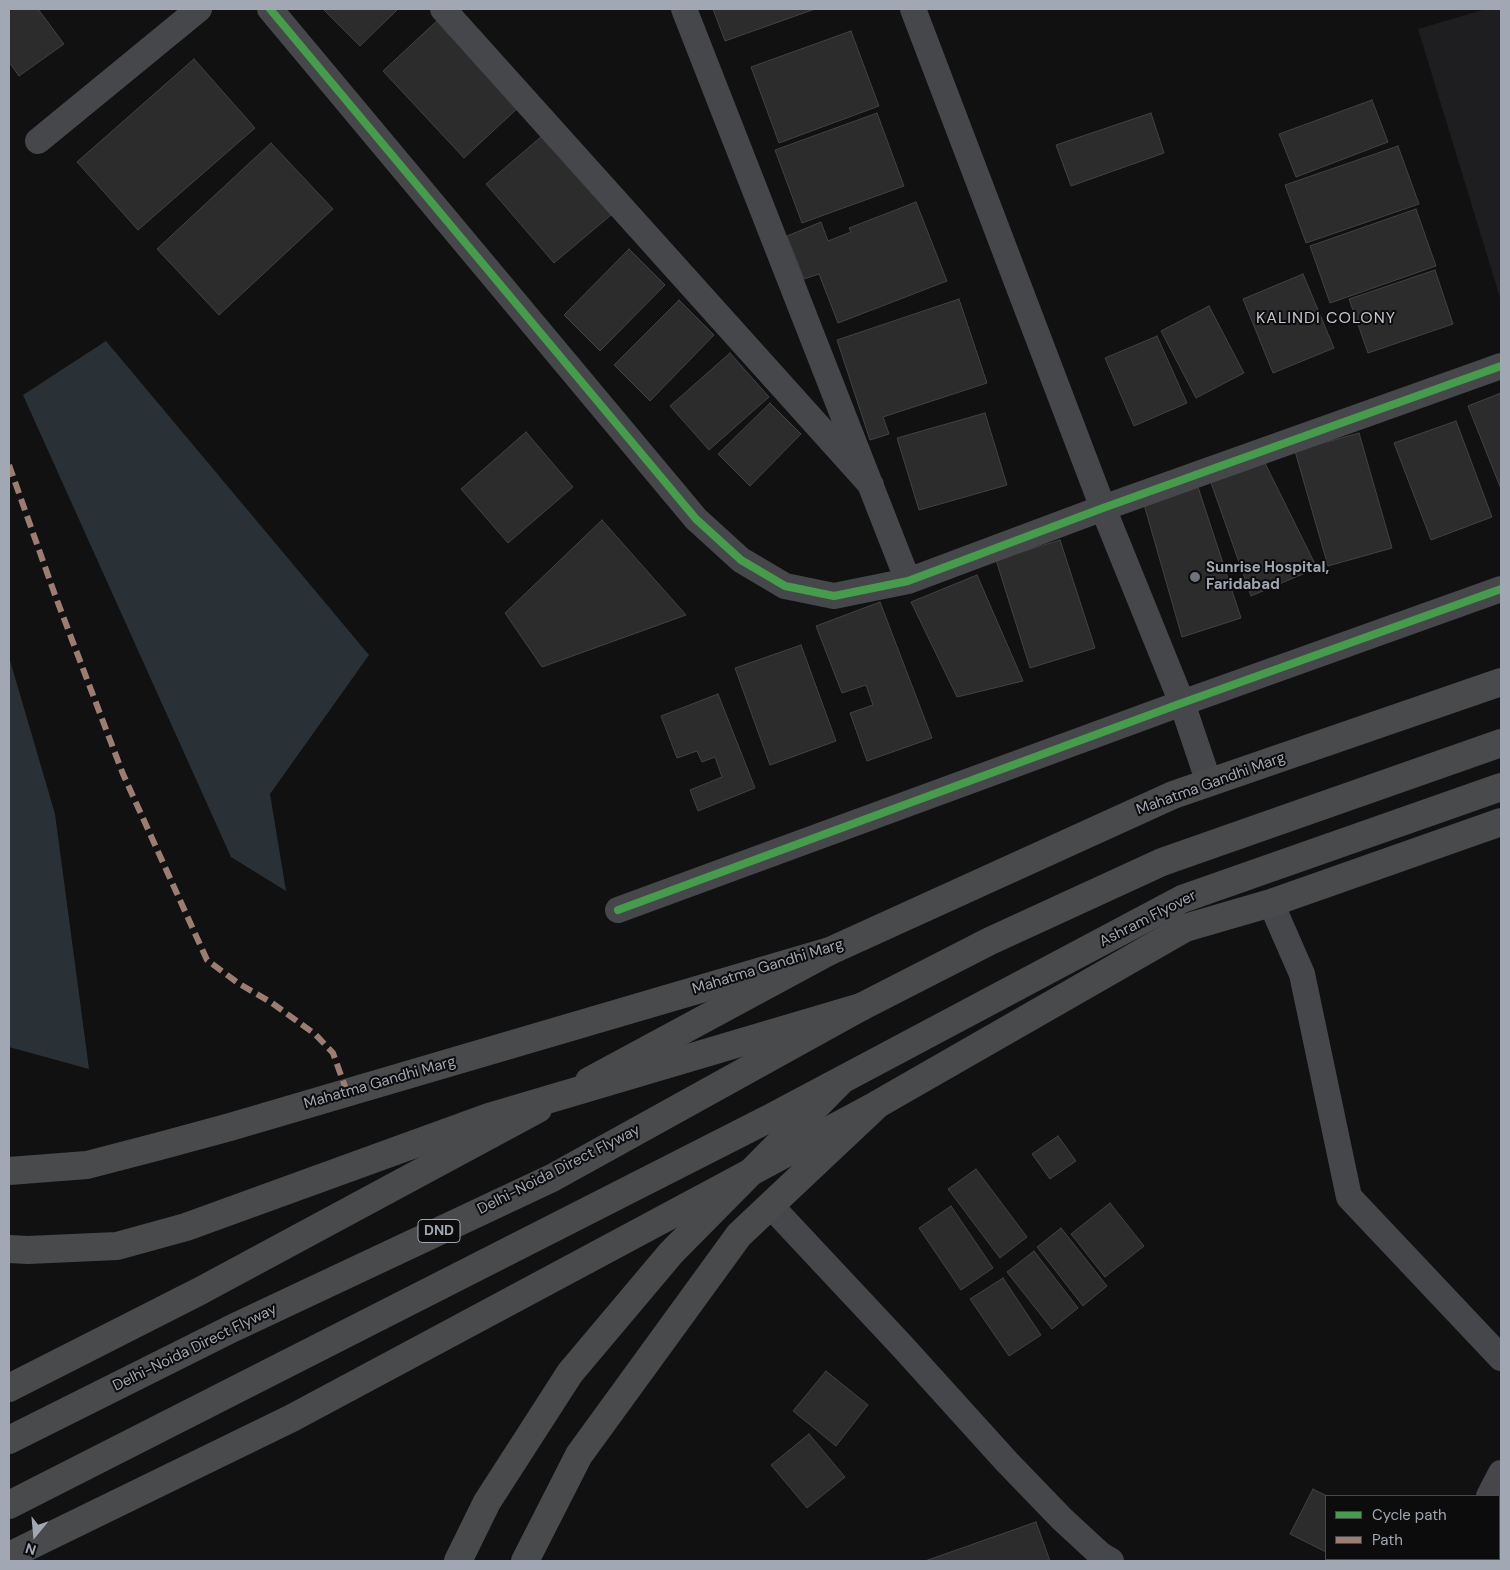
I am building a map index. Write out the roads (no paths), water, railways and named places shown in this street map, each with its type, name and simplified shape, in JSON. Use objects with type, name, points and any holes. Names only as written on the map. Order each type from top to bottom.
[{"type":"main road","name":"Mahatma Gandhi Marg","points":[[9,1171],[87,1165],[160,1146],[830,951],[1164,799],[1501,682]]},
{"type":"main road","points":[[9,1249],[28,1250],[117,1246],[186,1227],[489,1117],[862,1007],[990,941],[1162,862],[1501,743]]},
{"type":"main road","name":"Ashram Flyover","points":[[841,1081],[1182,899],[1501,787]]},
{"type":"main road","points":[[9,1556],[292,1418],[878,1104],[1185,928],[1272,902],[1501,822]]},
{"type":"main road","points":[[9,1388],[200,1291],[830,951]]},
{"type":"main road","name":"Delhi-Noida Direct Flyway","points":[[9,1440],[233,1328],[552,1178],[862,1007]]},
{"type":"main road","points":[[9,1505],[841,1081]]},
{"type":"main road","points":[[458,1561],[487,1502],[570,1373],[671,1253],[841,1081]]},
{"type":"main road","points":[[525,1561],[579,1454],[739,1235],[878,1104]]},
{"type":"street","points":[[38,141],[199,9]]},
{"type":"street","points":[[270,9],[696,519],[741,560],[785,586],[834,596],[908,581],[1103,508],[1501,366]]},
{"type":"street","points":[[443,9],[871,485]]},
{"type":"street","points":[[684,9],[871,485],[893,547],[908,581]]},
{"type":"street","points":[[913,9],[1103,508],[1182,703],[1209,783]]},
{"type":"street","points":[[618,910],[1182,703],[1501,589]]},
{"type":"street","points":[[1272,902],[1302,974],[1349,1196],[1501,1358]]},
{"type":"street","points":[[770,1205],[1007,1462],[1062,1519],[1101,1555],[1111,1561]]},
{"type":"street","points":[[1490,1495],[1501,1474]]},
{"type":"place","name":"Sunrise Hospital, Faridabad","points":[[1195,577]]},
{"type":"district","name":"KALINDI COLONY","points":[[1326,319]]}]
